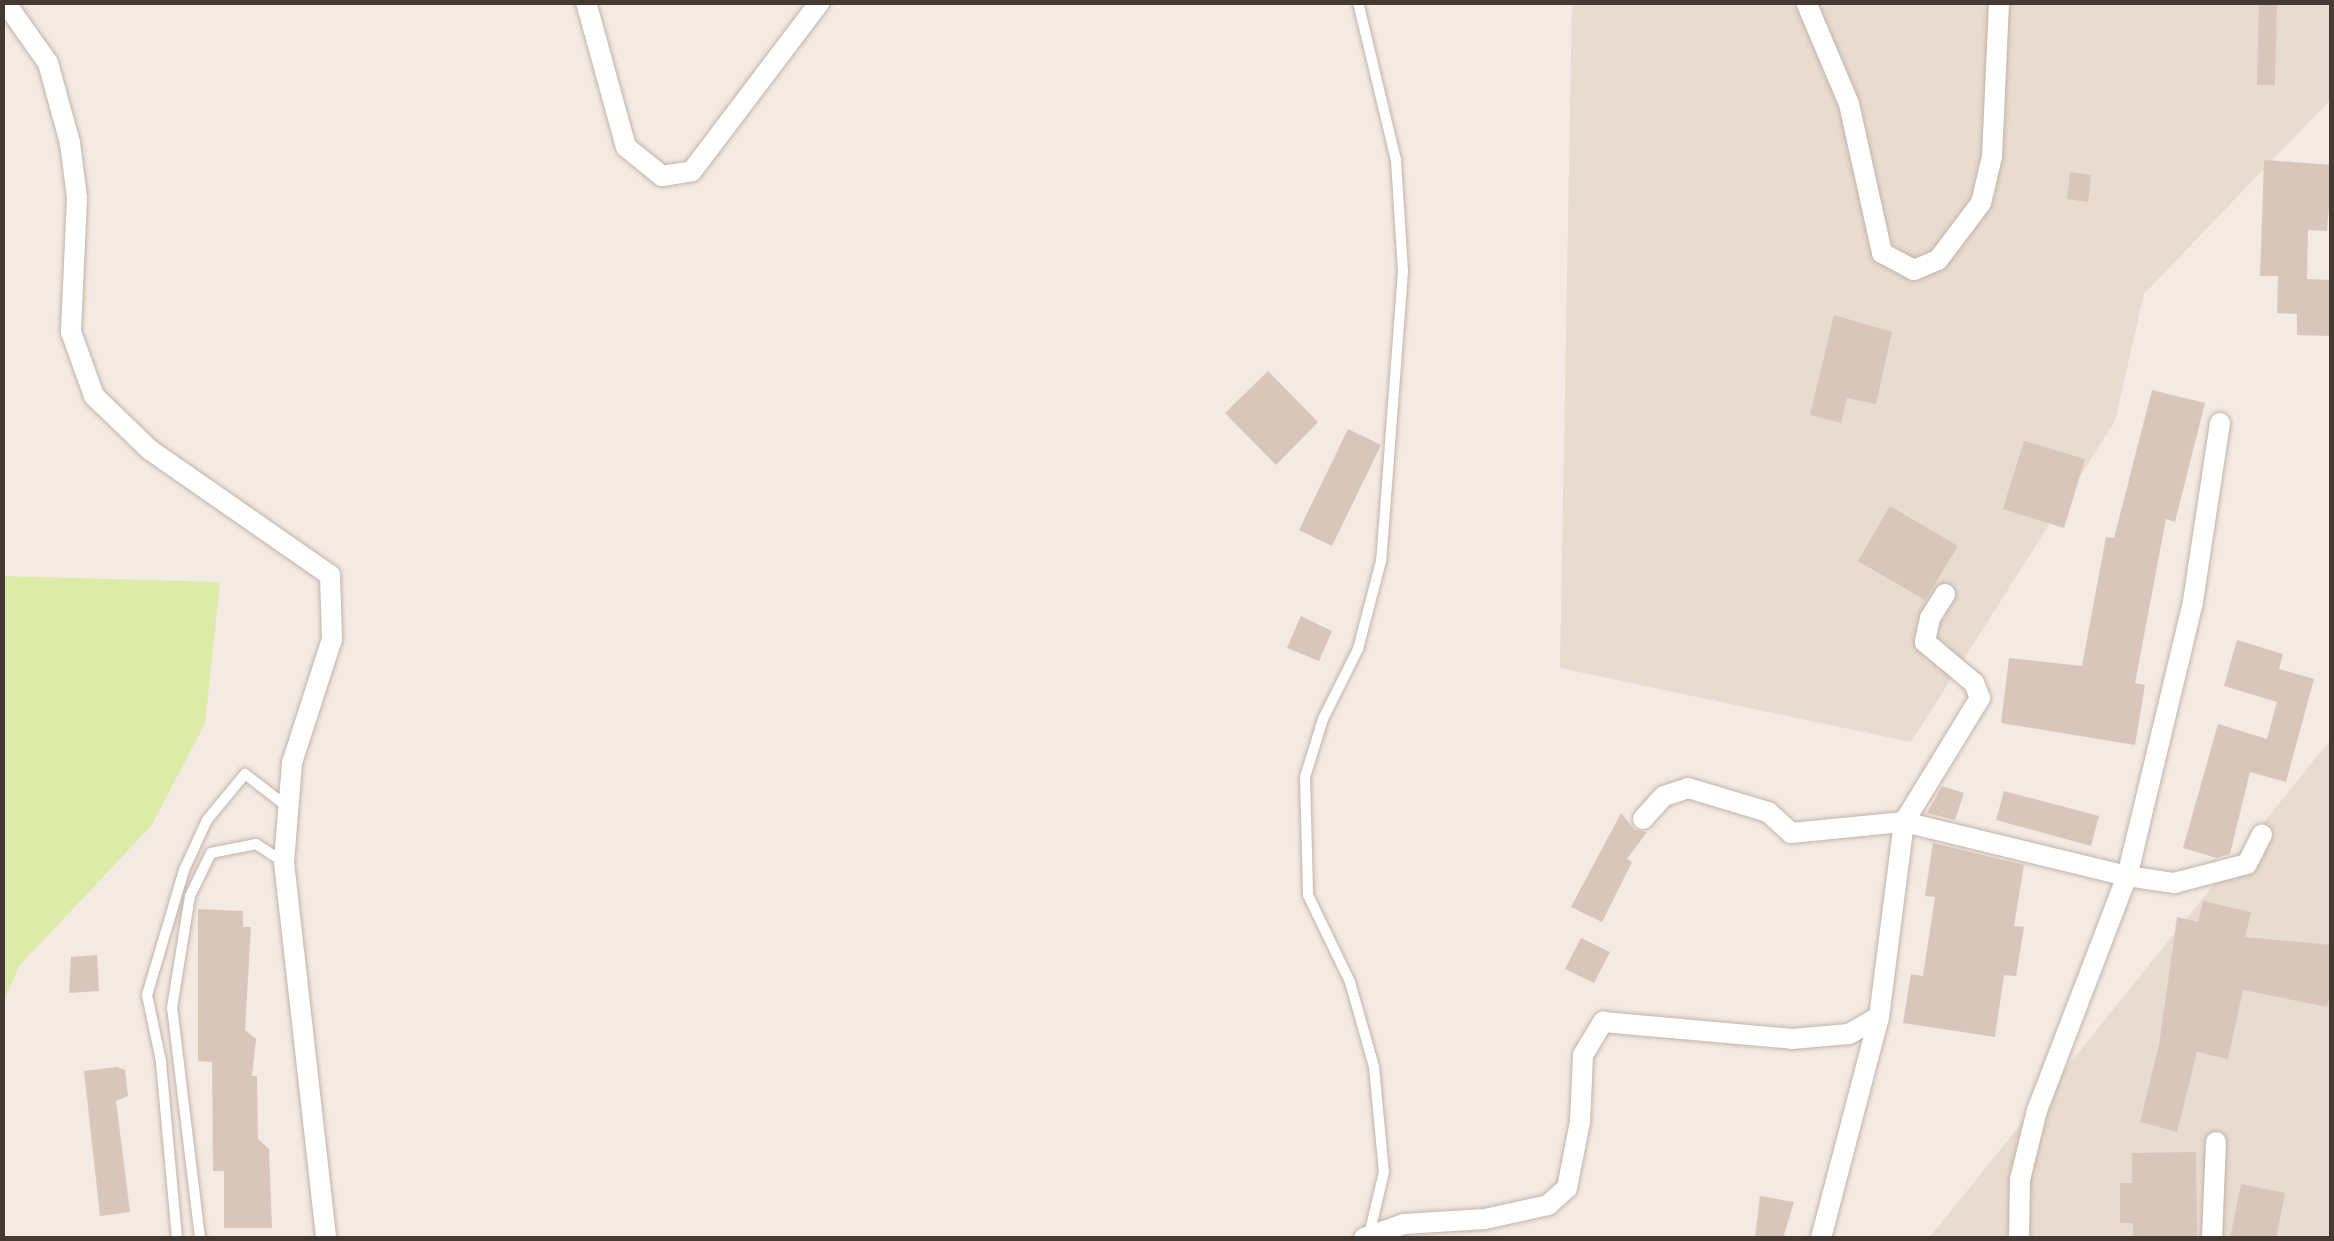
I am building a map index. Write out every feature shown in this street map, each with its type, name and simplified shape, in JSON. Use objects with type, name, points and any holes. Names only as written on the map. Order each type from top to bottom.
[{"type":"street","points":[[5,2],[48,63],[70,143],[76,198],[71,332],[94,396],[150,450],[330,575],[332,640],[292,764],[284,862],[326,1238]]},
{"type":"street","points":[[586,2],[626,148],[662,176],[692,172],[820,2]]},
{"type":"street","points":[[1806,2],[1848,104],[1882,253],[1914,270],[1938,260],[1981,203],[1992,157],[1999,2]]},
{"type":"street","points":[[2019,1238],[2020,1180],[2038,1110],[2127,876],[2193,602],[2220,423]]},
{"type":"street","points":[[1822,1238],[1879,1017],[1904,822],[1980,698],[1974,683],[1925,642],[1930,618],[1945,594]]},
{"type":"street","points":[[1643,819],[1664,796],[1688,788],[1768,812],[1791,833],[1904,822],[2127,876],[2174,883],[2248,864],[2262,835]]},
{"type":"street","points":[[1366,1237],[1548,1205],[1567,1188],[1575,1164],[1583,1055],[1604,1022],[1792,1039],[1849,1034],[1879,1017]]},
{"type":"street","points":[[2212,1238],[2216,1142]]},
{"type":"lane","points":[[1358,2],[1396,160],[1403,271],[1380,561],[1358,649],[1323,720],[1305,778],[1308,895],[1350,982],[1374,1068],[1384,1172],[1366,1237]]},
{"type":"lane","points":[[178,1238],[161,1061],[147,996],[184,870],[207,820],[245,774],[286,805]]},
{"type":"lane","points":[[200,1238],[172,1008],[190,896],[211,853],[256,844],[284,862]]},
{"type":"shaded area","points":[[1572,3],[2331,3],[2331,99],[2144,294],[2115,421],[1911,742],[1560,668]]},
{"type":"shaded area","points":[[2331,739],[2331,1238],[1929,1238]]},
{"type":"green space","points":[[3,576],[220,582],[205,724],[151,826],[19,966],[3,1003]]},
{"type":"building","points":[[2259,2],[2277,2],[2275,85],[2257,85]]},
{"type":"building","points":[[2264,160],[2332,165],[2327,231],[2308,230],[2307,279],[2332,280],[2332,336],[2297,335],[2297,314],[2277,313],[2278,276],[2260,276]]},
{"type":"building","points":[[2070,172],[2091,175],[2088,202],[2067,199]]},
{"type":"building","points":[[1834,315],[1892,332],[1876,404],[1847,398],[1841,423],[1810,415]]},
{"type":"building","points":[[1268,371],[1318,422],[1276,465],[1225,413]]},
{"type":"building","points":[[2152,390],[2205,403],[2175,522],[2166,519],[2135,683],[2145,685],[2135,745],[2001,723],[2009,658],[2082,666],[2106,537],[2114,538]]},
{"type":"building","points":[[1348,429],[1381,445],[1332,546],[1299,530]]},
{"type":"building","points":[[2024,441],[2085,459],[2064,528],[2003,509]]},
{"type":"building","points":[[1890,506],[1958,546],[1925,600],[1858,561]]},
{"type":"building","points":[[1301,616],[1332,631],[1319,661],[1287,648]]},
{"type":"building","points":[[2237,640],[2283,654],[2279,669],[2314,679],[2286,782],[2250,772],[2230,854],[2217,858],[2183,848],[2218,724],[2267,739],[2277,702],[2224,686]]},
{"type":"building","points":[[1942,786],[1964,793],[1955,820],[1927,813]]},
{"type":"building","points":[[2004,791],[2099,816],[2091,846],[1996,820]]},
{"type":"building","points":[[1621,813],[1635,830],[1647,832],[1627,859],[1632,862],[1602,922],[1571,907]]},
{"type":"building","points":[[1933,843],[2024,865],[2014,926],[2024,927],[2016,976],[2004,975],[1995,1037],[1903,1023],[1911,974],[1923,976],[1935,897],[1925,896]]},
{"type":"building","points":[[2203,901],[2251,912],[2245,937],[2332,945],[2332,984],[2327,1007],[2243,990],[2228,1059],[2197,1052],[2177,1132],[2140,1122],[2159,1045],[2177,917],[2198,922]]},
{"type":"building","points":[[198,909],[243,911],[243,927],[251,927],[245,1030],[256,1039],[252,1076],[257,1076],[258,1139],[269,1149],[272,1228],[224,1228],[224,1171],[213,1171],[212,1062],[198,1061]]},
{"type":"building","points":[[1581,938],[1610,952],[1594,983],[1565,969]]},
{"type":"building","points":[[97,955],[99,991],[69,993],[71,957]]},
{"type":"building","points":[[117,1067],[125,1070],[128,1096],[116,1101],[130,1212],[100,1216],[84,1071]]},
{"type":"building","points":[[2196,1152],[2197,1238],[2133,1238],[2133,1223],[2120,1223],[2120,1183],[2132,1183],[2132,1153]]},
{"type":"building","points":[[2241,1184],[2285,1193],[2276,1238],[2230,1238]]},
{"type":"building","points":[[1760,1196],[1794,1202],[1783,1238],[1755,1238]]}]
